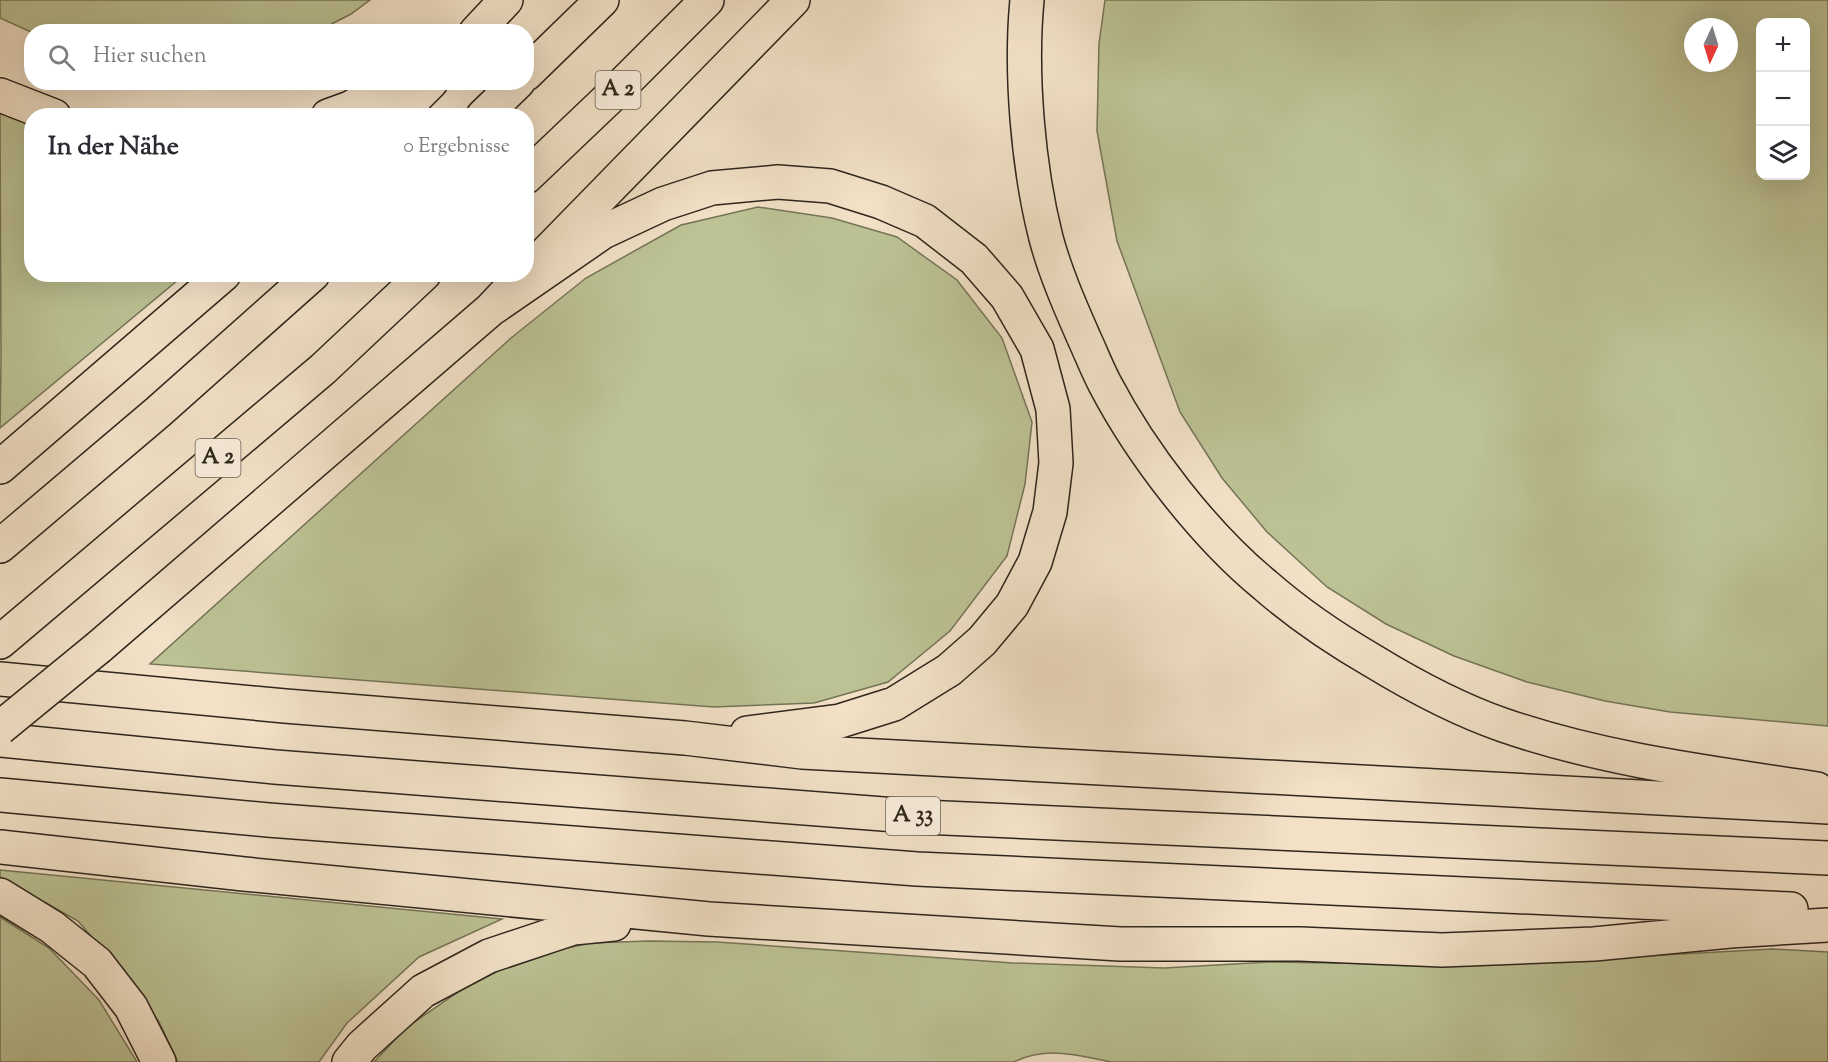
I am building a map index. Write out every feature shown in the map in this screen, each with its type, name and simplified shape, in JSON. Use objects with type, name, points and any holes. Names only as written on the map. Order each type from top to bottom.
[{"type":"highway","points":[[534,66],[602,0]]},
{"type":"highway","name":"A 2","points":[[534,169],[707,0]]},
{"type":"highway","points":[[534,266],[793,0]]},
{"type":"highway","points":[[1027,0],[1026,86],[1032,164],[1046,239],[1069,302],[1105,384],[1132,429],[1180,497],[1218,540],[1262,584],[1347,646],[1437,698],[1512,727],[1574,746],[1676,768],[1828,790]]},
{"type":"highway","points":[[350,108],[381,90]]},
{"type":"highway","points":[[405,108],[423,90]]},
{"type":"highway","points":[[491,108],[510,90]]},
{"type":"highway","points":[[0,95],[33,108]]},
{"type":"highway","points":[[534,280],[603,232],[663,204],[712,188],[778,182],[830,186],[881,202],[925,221],[974,260],[1007,297],[1037,349],[1053,409],[1056,463],[1050,512],[1035,562],[1012,605],[982,641],[949,670],[894,704],[840,722],[685,738]]},
{"type":"highway","points":[[0,467],[215,282]]},
{"type":"highway","points":[[0,546],[158,412],[304,282]]},
{"type":"highway","name":"A 2","points":[[3,639],[323,369],[415,282]]},
{"type":"highway","points":[[0,728],[99,647],[490,310],[518,282]]},
{"type":"highway","points":[[490,310],[531,282]]},
{"type":"highway","points":[[0,679],[285,706],[685,738],[801,752],[1828,807]]},
{"type":"highway","name":"A 33","points":[[0,740],[275,767],[922,817],[1828,858]]},
{"type":"highway","name":"A 33","points":[[0,795],[268,820],[917,869],[1828,911]]},
{"type":"highway","points":[[0,847],[244,874],[710,919],[1120,944],[1300,944],[1442,950],[1594,944],[1730,931],[1828,925]]},
{"type":"highway","points":[[0,895],[52,927],[97,963],[132,1007],[159,1062]]},
{"type":"highway","points":[[349,1062],[362,1046],[423,991],[489,956],[573,928],[638,921],[710,919]]},
{"type":"green space","points":[[0,0],[370,0],[351,14],[332,24],[24,24],[24,29],[0,18]]},
{"type":"green space","points":[[1105,0],[1828,0],[1828,726],[1670,712],[1605,701],[1527,682],[1454,656],[1386,624],[1327,587],[1267,532],[1222,478],[1180,412],[1117,241],[1097,131],[1099,44]]},
{"type":"green space","points":[[0,112],[24,122],[24,282],[176,282],[0,428]]},
{"type":"green space","points":[[758,207],[832,218],[897,237],[957,280],[1002,338],[1032,422],[1025,484],[1007,556],[950,631],[888,682],[814,703],[714,707],[150,664],[511,338],[586,278],[681,225]]},
{"type":"green space","points":[[0,870],[502,919],[419,957],[347,1023],[319,1062],[178,1062],[159,1022],[123,973],[78,921],[0,877]]},
{"type":"green space","points":[[0,917],[49,948],[99,1000],[137,1062],[0,1062]]},
{"type":"green space","points":[[717,942],[1013,963],[1164,968],[1269,962],[1461,965],[1773,949],[1828,952],[1828,1062],[1111,1062],[1050,1053],[1026,1057],[1014,1062],[374,1062],[407,1027],[470,984],[531,956],[590,943]]}]
